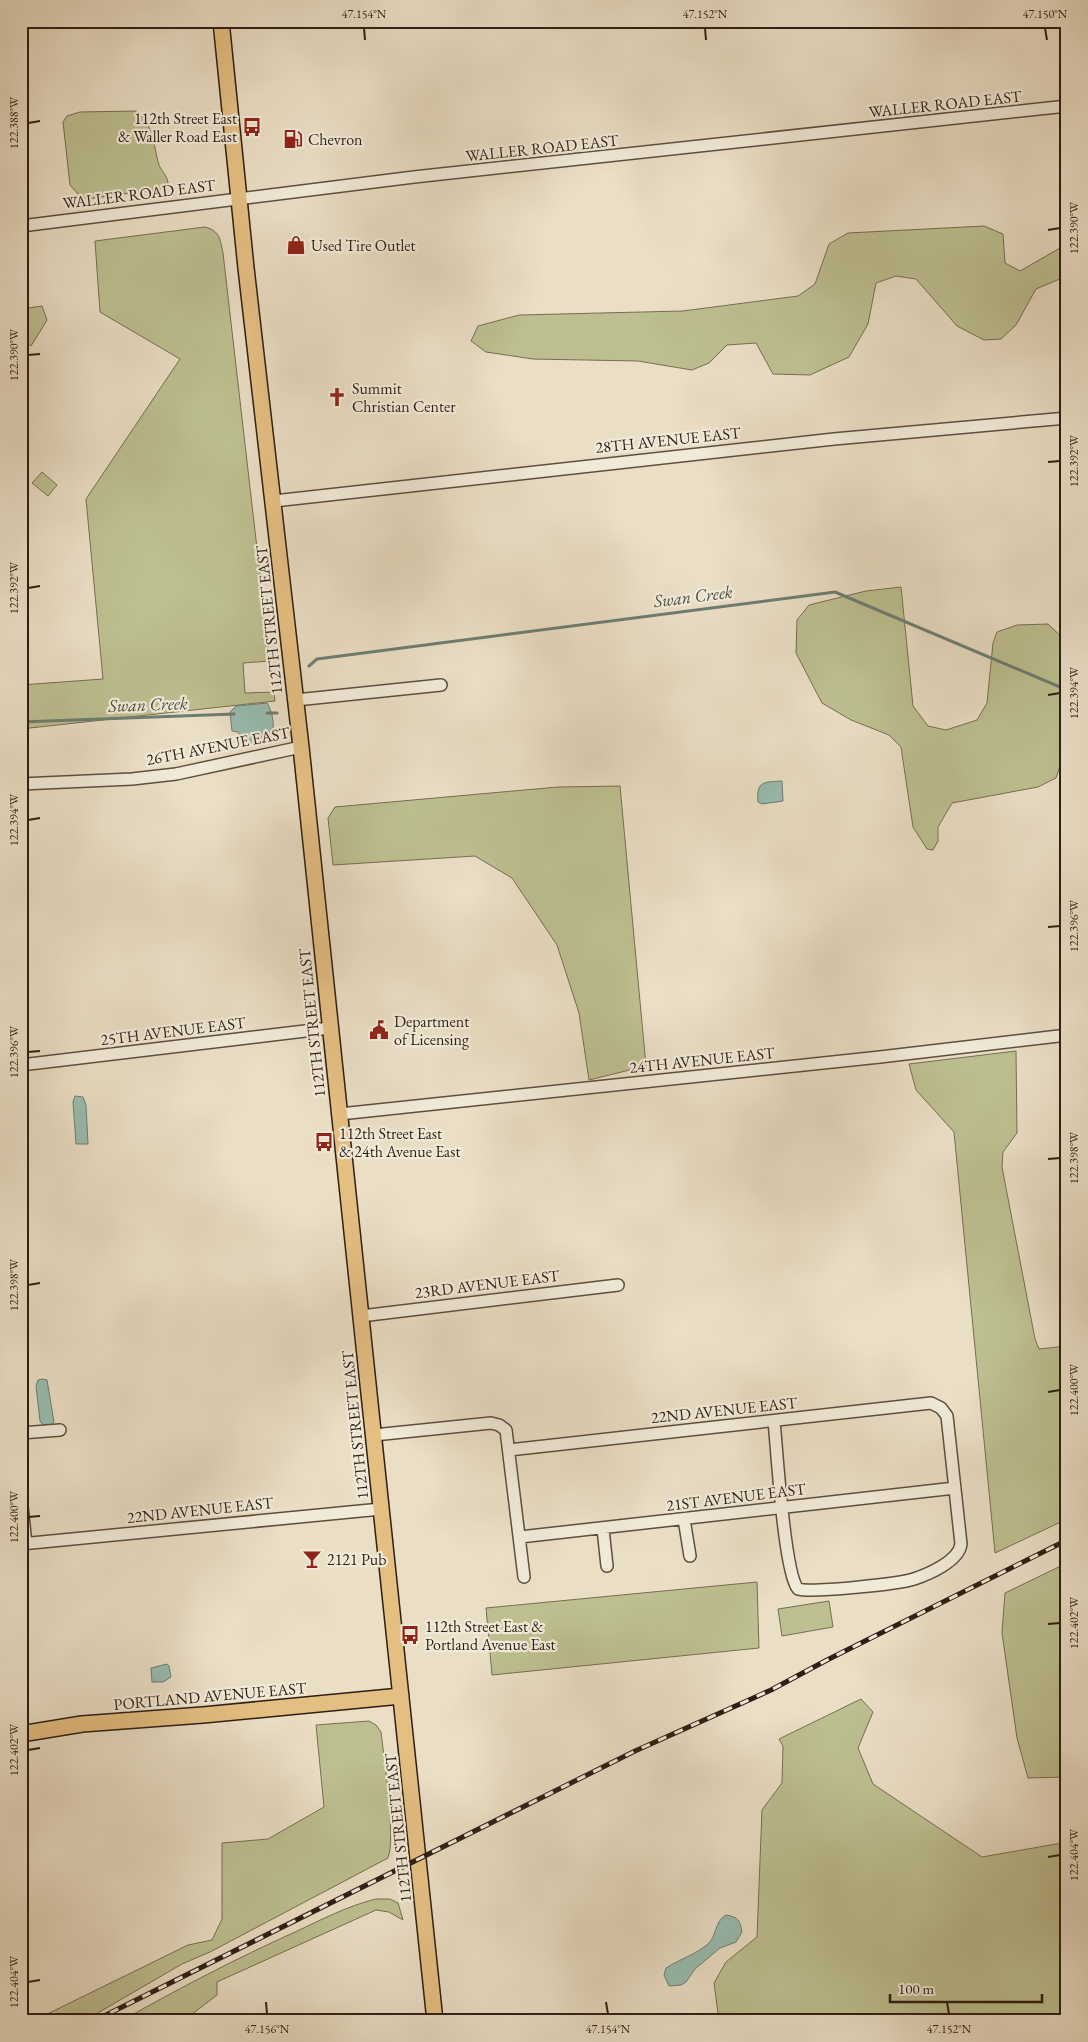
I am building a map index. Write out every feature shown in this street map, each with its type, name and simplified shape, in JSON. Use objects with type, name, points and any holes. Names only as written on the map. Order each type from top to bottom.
[{"type":"main road","name":"112TH STREET EAST","points":[[221,21],[239,198],[296,700],[435,2021]]},
{"type":"main road","name":"PORTLAND AVENUE EAST","points":[[21,1734],[82,1724],[203,1715],[402,1696]]},
{"type":"street","name":"WALLER ROAD EAST","points":[[21,226],[239,198],[1067,106]]},
{"type":"street","name":"28TH AVENUE EAST","points":[[274,501],[834,438],[1067,418]]},
{"type":"street","points":[[296,700],[441,685]]},
{"type":"street","name":"26TH AVENUE EAST","points":[[21,784],[132,779],[176,774],[301,747]]},
{"type":"street","name":"25TH AVENUE EAST","points":[[21,1065],[330,1028]]},
{"type":"street","name":"24TH AVENUE EAST","points":[[340,1114],[880,1058],[1067,1035]]},
{"type":"street","name":"23RD AVENUE EAST","points":[[361,1316],[618,1285]]},
{"type":"street","name":"22ND AVENUE EAST","points":[[509,1450],[931,1403],[941,1408],[947,1416],[955,1488]]},
{"type":"street","points":[[774,1421],[782,1508],[791,1572],[798,1589],[831,1589],[914,1579],[944,1565],[954,1558],[961,1548],[955,1488]]},
{"type":"street","points":[[374,1436],[491,1423],[503,1428],[508,1433],[524,1577]]},
{"type":"street","points":[[21,1433],[60,1430]]},
{"type":"street","name":"21ST AVENUE EAST","points":[[520,1537],[955,1488]]},
{"type":"street","points":[[21,1497],[24,1544]]},
{"type":"street","name":"22ND AVENUE EAST","points":[[24,1544],[381,1509]]},
{"type":"street","points":[[684,1519],[690,1556]]},
{"type":"street","points":[[603,1529],[607,1566]]},
{"type":"green space","points":[[135,111],[149,128],[159,165],[168,183],[159,189],[87,199],[77,193],[70,185],[63,122],[67,116],[80,112]]},
{"type":"green space","points":[[984,226],[1003,234],[1005,263],[1020,271],[1067,244],[1067,276],[1036,289],[1016,325],[1001,339],[984,340],[957,326],[916,279],[896,276],[876,283],[868,324],[849,357],[810,375],[773,374],[756,343],[727,345],[709,363],[692,370],[638,361],[533,359],[486,352],[471,341],[478,326],[519,315],[683,311],[798,296],[815,284],[829,244],[848,233]]},
{"type":"green space","points":[[205,227],[216,233],[223,253],[270,661],[243,663],[245,693],[274,692],[275,701],[21,729],[21,685],[103,679],[86,499],[180,359],[100,312],[95,241]]},
{"type":"green space","points":[[42,306],[47,320],[31,346],[21,339],[21,309]]},
{"type":"green space","points":[[42,472],[57,485],[48,496],[32,483]]},
{"type":"green space","points":[[901,587],[913,706],[928,726],[946,730],[977,720],[987,703],[993,643],[997,632],[1017,625],[1048,624],[1067,642],[1067,746],[1056,778],[1038,787],[952,803],[938,827],[938,841],[933,850],[927,849],[913,827],[901,747],[889,735],[851,720],[822,703],[796,653],[797,620],[809,605],[866,591]]},
{"type":"green space","points":[[620,786],[646,1066],[589,1080],[579,1013],[557,945],[512,878],[475,856],[333,865],[328,818],[335,807],[558,787]]},
{"type":"green space","points":[[1016,1051],[1017,1133],[1003,1152],[1002,1167],[1035,1339],[1039,1349],[1067,1346],[1067,1519],[995,1553],[954,1132],[916,1090],[909,1064]]},
{"type":"green space","points":[[1067,1563],[1067,1777],[1028,1778],[1017,1738],[1002,1633],[1005,1593]]},
{"type":"green space","points":[[757,1582],[759,1648],[492,1675],[486,1608]]},
{"type":"green space","points":[[829,1601],[833,1627],[782,1636],[778,1609]]},
{"type":"green space","points":[[861,1699],[873,1712],[858,1748],[873,1784],[982,1857],[1062,1843],[1067,1849],[1067,2021],[719,2021],[714,1983],[726,1962],[757,1937],[762,1810],[782,1783],[783,1746],[779,1739]]},
{"type":"green space","points":[[369,1721],[376,1725],[381,1732],[391,1833],[388,1858],[210,1952],[182,1964],[84,2021],[33,2021],[188,1945],[212,1940],[222,1919],[222,1843],[268,1839],[324,1807],[316,1725]]},
{"type":"green space","points":[[376,1899],[390,1899],[398,1903],[403,1920],[389,1912],[376,1910],[217,1982],[217,1995],[187,2018],[187,2021],[121,2021],[251,1953],[334,1914]]},
{"type":"water","points":[[267,703],[273,721],[273,732],[270,740],[245,745],[238,732],[232,731],[230,712],[236,706]]},
{"type":"water","points":[[782,781],[783,801],[762,804],[758,802],[758,790],[762,784]]},
{"type":"water","points":[[75,1096],[83,1097],[86,1105],[88,1144],[76,1144],[73,1102]]},
{"type":"water","points":[[38,1380],[47,1380],[54,1422],[52,1425],[43,1425],[40,1421],[36,1386]]},
{"type":"water","points":[[167,1664],[171,1677],[163,1682],[152,1682],[151,1668]]},
{"type":"water","points":[[726,1915],[736,1918],[740,1925],[742,1932],[736,1942],[720,1948],[695,1969],[686,1982],[681,1985],[669,1986],[664,1975],[666,1968],[708,1944],[719,1921]]},
{"type":"waterway","name":"Swan Creek","points":[[309,666],[317,659],[835,592],[1067,690]]},
{"type":"waterway","name":"Swan Creek","points":[[267,713],[277,713]]},
{"type":"waterway","name":"Swan Creek","points":[[21,722],[234,714]]},
{"type":"railway","points":[[94,2021],[635,1751],[771,1690],[1067,1540]]},
{"type":"place","name":"112th Street East & Waller Road East","points":[[252,127]]},
{"type":"place","name":"Chevron","points":[[293,139]]},
{"type":"place","name":"Used Tire Outlet","points":[[296,245]]},
{"type":"place","name":"Summit Christian Center","points":[[337,397]]},
{"type":"place","name":"Department of Licensing","points":[[379,1030]]},
{"type":"place","name":"112th Street East & 24th Avenue East","points":[[324,1142]]},
{"type":"place","name":"2121 Pub","points":[[312,1559]]},
{"type":"place","name":"112th Street East & Portland Avenue East","points":[[410,1635]]}]
